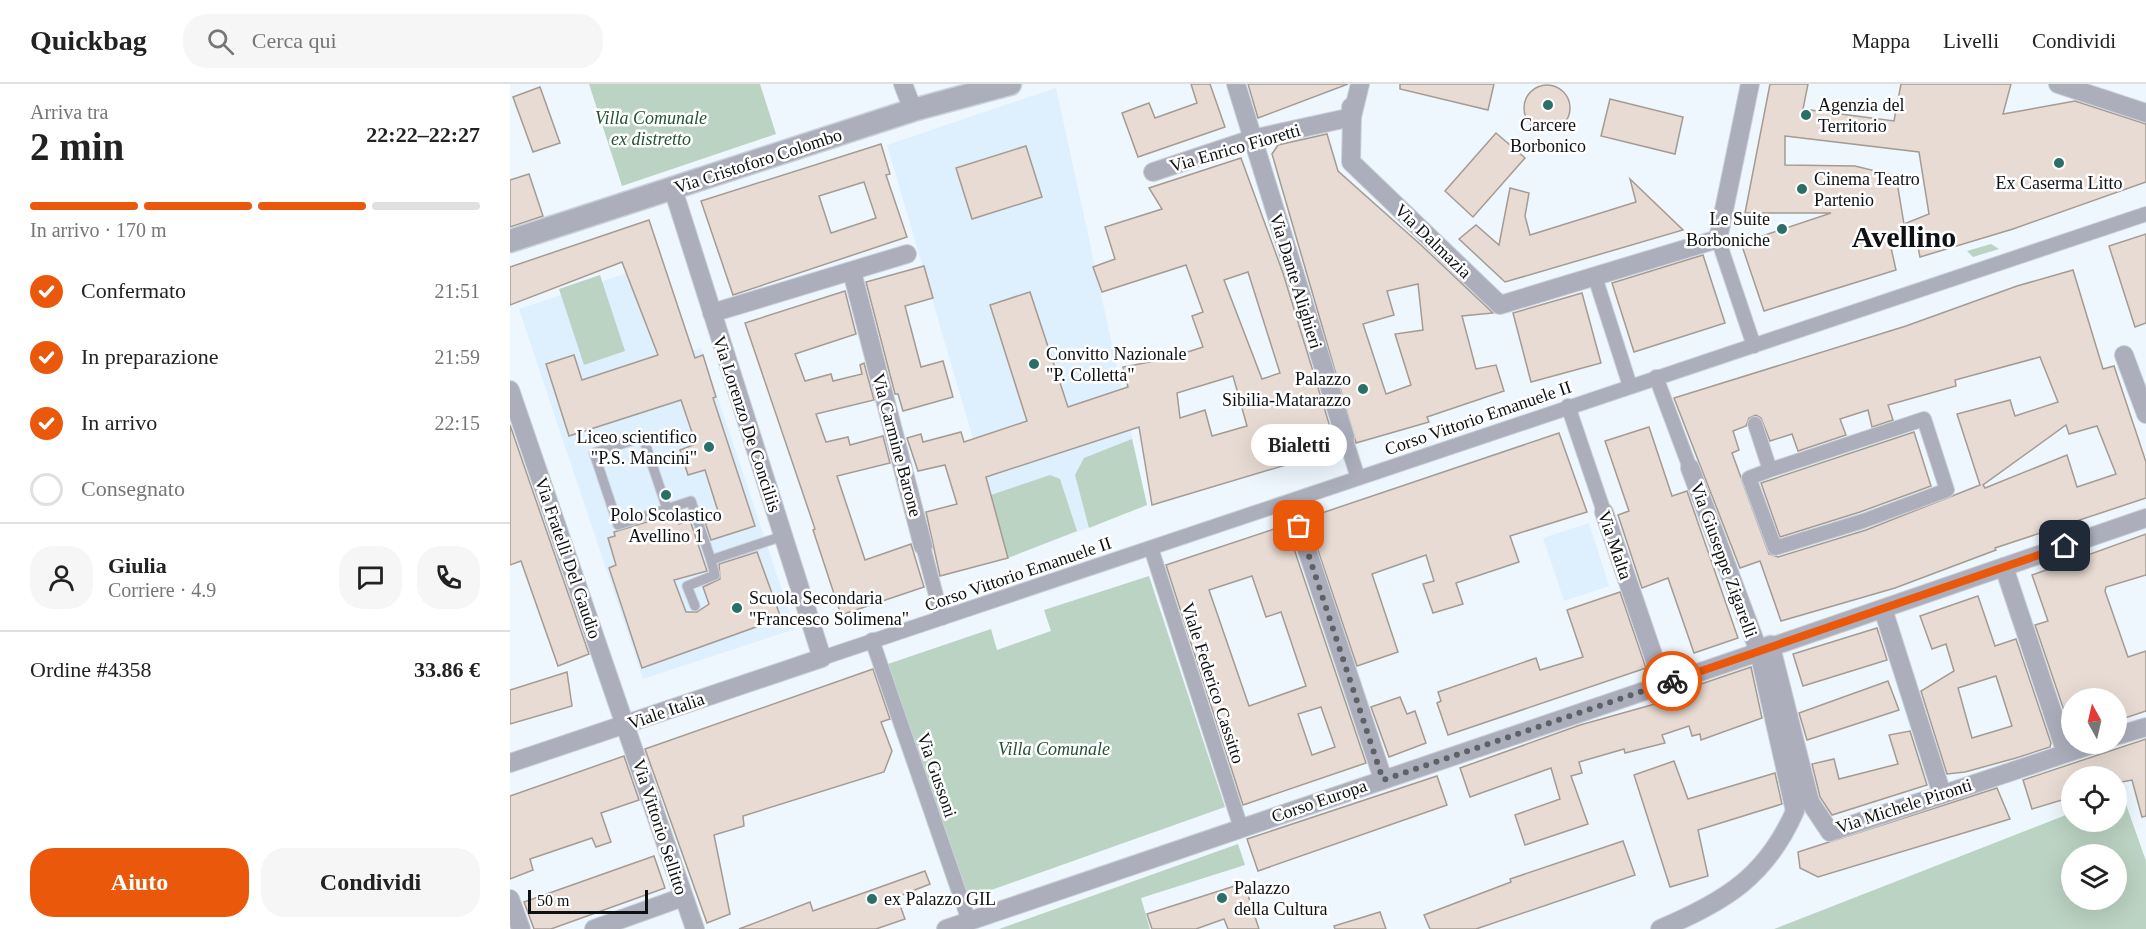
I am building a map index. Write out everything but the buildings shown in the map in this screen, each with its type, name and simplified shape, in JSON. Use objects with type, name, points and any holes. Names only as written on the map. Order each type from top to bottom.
[{"type":"street","points":[[903,84],[913,110]]},
{"type":"street","name":"Via Cristoforo Colombo","points":[[510,241],[913,110],[1008,84]]},
{"type":"street","name":"Via Dante Alighieri","points":[[1236,84],[1358,478]]},
{"type":"street","points":[[1348,84],[1353,117]]},
{"type":"street","name":"Via Dalmazia","points":[[1360,84],[1353,117],[1352,162],[1500,305],[1718,239]]},
{"type":"street","points":[[1750,84],[1718,239],[1754,346]]},
{"type":"street","points":[[2058,84],[2146,113]]},
{"type":"street","name":"Via Enrico Fioretti","points":[[1153,172],[1252,139],[1353,117]]},
{"type":"street","name":"Via Lorenzo De Conciliis","points":[[673,189],[822,658]]},
{"type":"street","name":"Corso Vittorio Emanuele II","points":[[822,658],[2146,214]]},
{"type":"street","points":[[712,313],[907,254]]},
{"type":"street","name":"Via Carmine Barone","points":[[852,272],[942,618]]},
{"type":"street","points":[[1595,277],[1630,386]]},
{"type":"street","points":[[2124,355],[2146,414]]},
{"type":"street","name":"Via Giuseppe Zigarelli","points":[[1656,377],[1690,468],[1765,650],[1795,811],[1784,835],[1756,872],[1709,908],[1660,929]]},
{"type":"street","name":"Via Fratelli Del Gaudio","points":[[512,401],[627,724]]},
{"type":"street","name":"Via Malta","points":[[1568,406],[1663,684]]},
{"type":"street","points":[[1924,419],[1947,490],[1863,521],[1775,548],[1749,478],[1770,470],[1924,419]]},
{"type":"street","points":[[1755,424],[1770,470]]},
{"type":"street","points":[[1291,501],[1383,780]]},
{"type":"street","name":"Corso Europa","points":[[946,929],[2146,518]]},
{"type":"street","name":"Viale Federico Cassitto","points":[[1150,548],[1241,828]]},
{"type":"street","points":[[2004,567],[2061,738]]},
{"type":"street","points":[[1883,609],[1942,794]]},
{"type":"street","name":"Via Gussoni","points":[[872,640],[969,921]]},
{"type":"street","name":"Via Michele Pironti","points":[[1765,650],[1810,802],[1830,832],[2063,754]]},
{"type":"street","name":"Viale Italia","points":[[510,763],[822,658]]},
{"type":"street","name":"Via Vittorio Sellitto","points":[[627,724],[695,929]]},
{"type":"street","points":[[2127,733],[2146,727]]},
{"type":"street","points":[[594,929],[683,897]]},
{"type":"street","points":[[510,899],[521,929]]},
{"type":"lane","points":[[667,509],[644,436],[594,453],[618,525],[667,509],[691,501],[715,575],[687,586],[695,606]]},
{"type":"lane","points":[[711,560],[783,536]]},
{"type":"shaded area","name":"Convitto Nazionale \"P. Colletta\"","points":[[1056,88],[1147,505],[1008,558],[887,145]]},
{"type":"shaded area","name":"Polo Scolastico Avellino 1","points":[[630,272],[660,361],[701,348],[795,629],[643,679],[519,309]]},
{"type":"shaded area","points":[[1589,523],[1609,586],[1564,601],[1543,538]]},
{"type":"green space","name":"Villa Comunale ex distretto","points":[[589,84],[760,84],[776,134],[622,186]]},
{"type":"green space","points":[[1991,244],[1999,249],[1973,257],[1967,251]]},
{"type":"green space","points":[[600,275],[625,351],[584,365],[559,289]]},
{"type":"green space","points":[[1132,439],[1147,505],[1089,528],[1075,475],[1084,458]]},
{"type":"green space","points":[[1050,475],[1060,479],[1077,531],[1008,558],[991,495]]},
{"type":"green space","name":"Villa Comunale","points":[[1149,576],[1225,807],[966,899],[885,665],[991,629],[997,650],[1051,631],[1044,610]]},
{"type":"green space","points":[[2127,807],[2146,861],[2146,929],[1774,929],[2061,817],[2061,832],[2127,832]]},
{"type":"green space","points":[[1238,844],[1245,865],[1141,898],[1150,929],[999,929]]},
{"type":"way so far","points":[[1299,526],[1383,780],[1672,681]]},
{"type":"place","name":"Carcere Borbonico","points":[[1548,105]]},
{"type":"place","name":"Agenzia del Territorio","points":[[1806,115]]},
{"type":"place","name":"Ex Caserma Litto","points":[[2059,163]]},
{"type":"place","name":"Cinema Teatro Partenio","points":[[1802,189]]},
{"type":"place","name":"Le Suite Borboniche","points":[[1782,229]]},
{"type":"place","name":"Convitto Nazionale \"P. Colletta\"","points":[[1034,364]]},
{"type":"place","name":"Palazzo Sibilia-Matarazzo","points":[[1363,389]]},
{"type":"place","name":"Liceo scientifico \"P.S. Mancini\"","points":[[709,447]]},
{"type":"place","name":"Polo Scolastico Avellino 1","points":[[666,495]]},
{"type":"place","name":"Bialetti","points":[[1299,526]]},
{"type":"place","name":"Scuola Secondaria \"Francesco Solimena\"","points":[[737,608]]},
{"type":"place","name":"Palazzo della Cultura","points":[[1222,898]]},
{"type":"place","name":"ex Palazzo GIL","points":[[872,899]]},
{"type":"district","name":"Avellino","points":[[1904,237]]},
{"type":"route","points":[[1672,681],[2065,546]]}]
